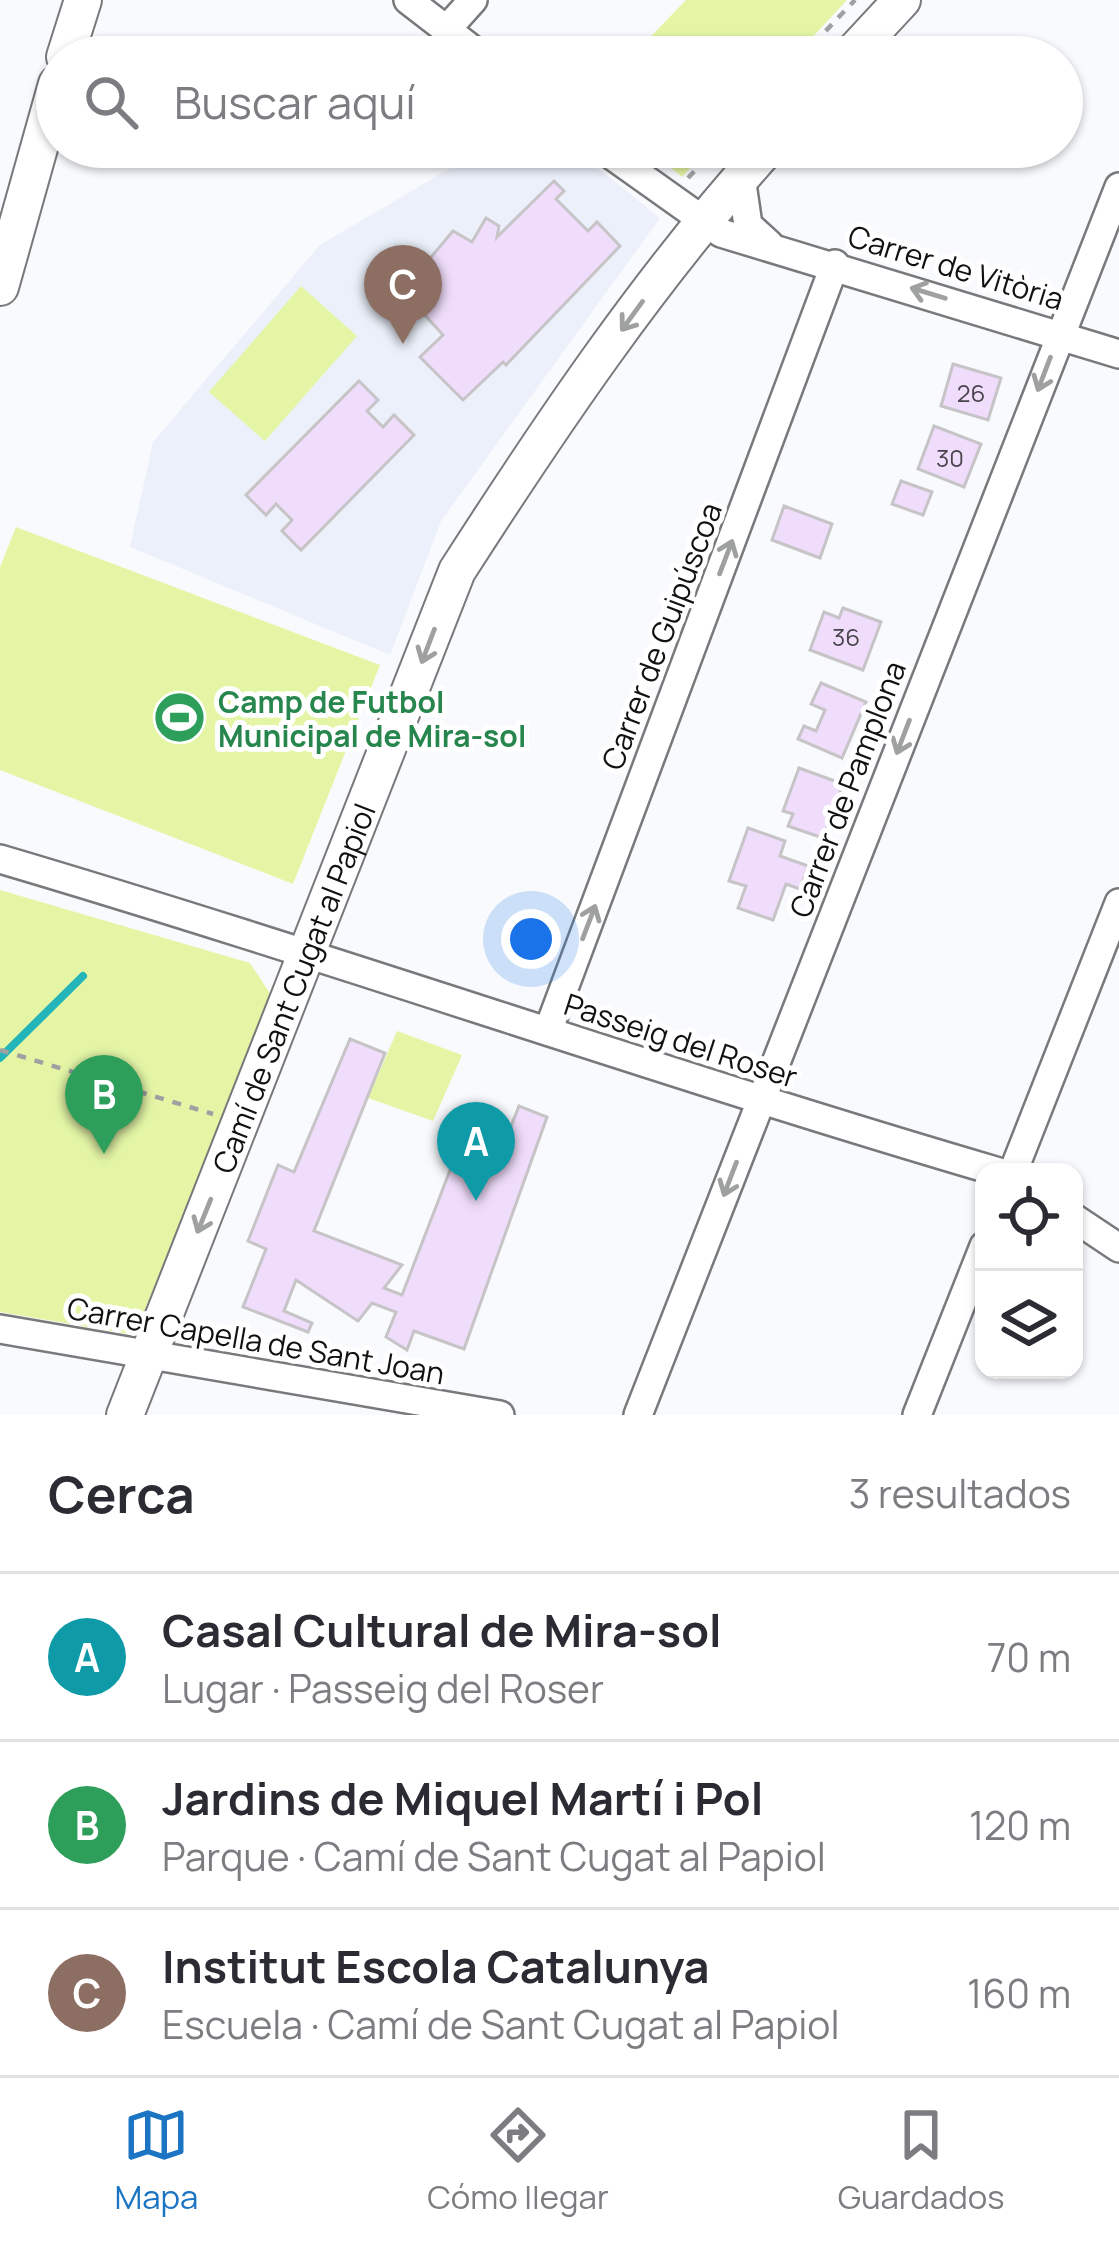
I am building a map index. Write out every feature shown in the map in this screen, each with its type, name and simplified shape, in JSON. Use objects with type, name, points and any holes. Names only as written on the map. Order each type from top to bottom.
[{"type":"street","points":[[71,36],[82,0]]},
{"type":"street","points":[[408,0],[454,36]]},
{"type":"street","points":[[446,30],[473,0]]},
{"type":"street","points":[[869,36],[902,0]]},
{"type":"street","points":[[0,287],[11,204],[36,139]]},
{"type":"street","name":"Carrer de Vitòria","points":[[628,168],[694,218],[772,247],[1119,354]]},
{"type":"street","name":"Camí de Sant Cugat al Papiol","points":[[125,1415],[457,571],[694,218],[749,168]]},
{"type":"street","points":[[741,177],[748,224],[772,247]]},
{"type":"street","name":"Carrer de Pamplona","points":[[638,1415],[1119,187]]},
{"type":"street","name":"Carrer de Guipúscoa","points":[[548,1031],[835,265]]},
{"type":"street","name":"Passeig del Roser","points":[[0,859],[310,951],[760,1102],[975,1165]]},
{"type":"street","points":[[1017,1163],[1119,903]]},
{"type":"street","points":[[1083,1224],[1119,1248]]},
{"type":"street","points":[[917,1415],[975,1269]]},
{"type":"street","name":"Carrer Capella de Sant Joan","points":[[0,1329],[367,1404],[500,1415]]},
{"type":"path","points":[[822,36],[855,0]]},
{"type":"path","points":[[694,218],[698,199],[681,185],[697,168]]},
{"type":"path","points":[[0,1049],[242,1123]]},
{"type":"shaded area","points":[[450,168],[597,168],[660,218],[441,521],[390,655],[130,547],[153,442],[320,245]]},
{"type":"green space","points":[[686,0],[847,0],[814,36],[651,36]]},
{"type":"green space","points":[[301,286],[357,336],[265,441],[209,392]]},
{"type":"green space","name":"Camp de Futbol Municipal de Mira-sol","points":[[16,527],[380,665],[293,884],[0,770],[0,567]]},
{"type":"green space","points":[[0,890],[250,963],[271,995],[135,1335],[0,1312]]},
{"type":"green space","points":[[397,1031],[462,1055],[433,1121],[368,1098]]},
{"type":"building","points":[[554,181],[564,191],[556,199],[588,231],[597,222],[620,246],[506,365],[503,362],[463,400],[420,357],[443,335],[413,302],[421,289],[410,282],[453,231],[472,242],[486,218],[499,226],[497,237]]},
{"type":"building","points":[[953,364],[1001,378],[988,420],[941,406]]},
{"type":"building","points":[[359,381],[378,400],[367,411],[383,427],[394,415],[414,435],[301,550],[282,531],[292,520],[276,504],[266,515],[246,495]]},
{"type":"building","points":[[934,426],[981,444],[964,487],[918,469]]},
{"type":"building","points":[[901,481],[932,492],[923,515],[892,504]]},
{"type":"building","points":[[784,506],[832,524],[820,558],[772,540]]},
{"type":"building","points":[[843,608],[881,622],[863,670],[810,650],[824,612],[839,618]]},
{"type":"building","points":[[821,683],[866,702],[842,758],[798,739],[804,726],[816,731],[825,710],[811,704]]},
{"type":"building","points":[[799,768],[843,784],[823,838],[788,826],[793,814],[783,811]]},
{"type":"building","points":[[748,828],[785,841],[780,856],[808,866],[800,889],[786,884],[773,920],[738,908],[746,886],[729,881]]},
{"type":"building","points":[[350,1039],[385,1053],[314,1231],[402,1265],[384,1288],[402,1295],[464,1134],[502,1149],[519,1106],[547,1117],[464,1349],[414,1331],[407,1350],[386,1337],[396,1312],[372,1303],[358,1321],[296,1280],[284,1311],[312,1323],[308,1332],[243,1307],[266,1249],[248,1241],[278,1165],[294,1172]]},
{"type":"waterway","points":[[0,1058],[83,976]]},
{"type":"place","name":"Institut Escola Catalunya","points":[[403,344]]},
{"type":"place","name":"Camp de Futbol Municipal de Mira-sol","points":[[179,718]]},
{"type":"place","name":"Jardins de Miquel Martí i Pol","points":[[104,1154]]},
{"type":"place","name":"Casal Cultural de Mira-sol","points":[[476,1201]]}]
